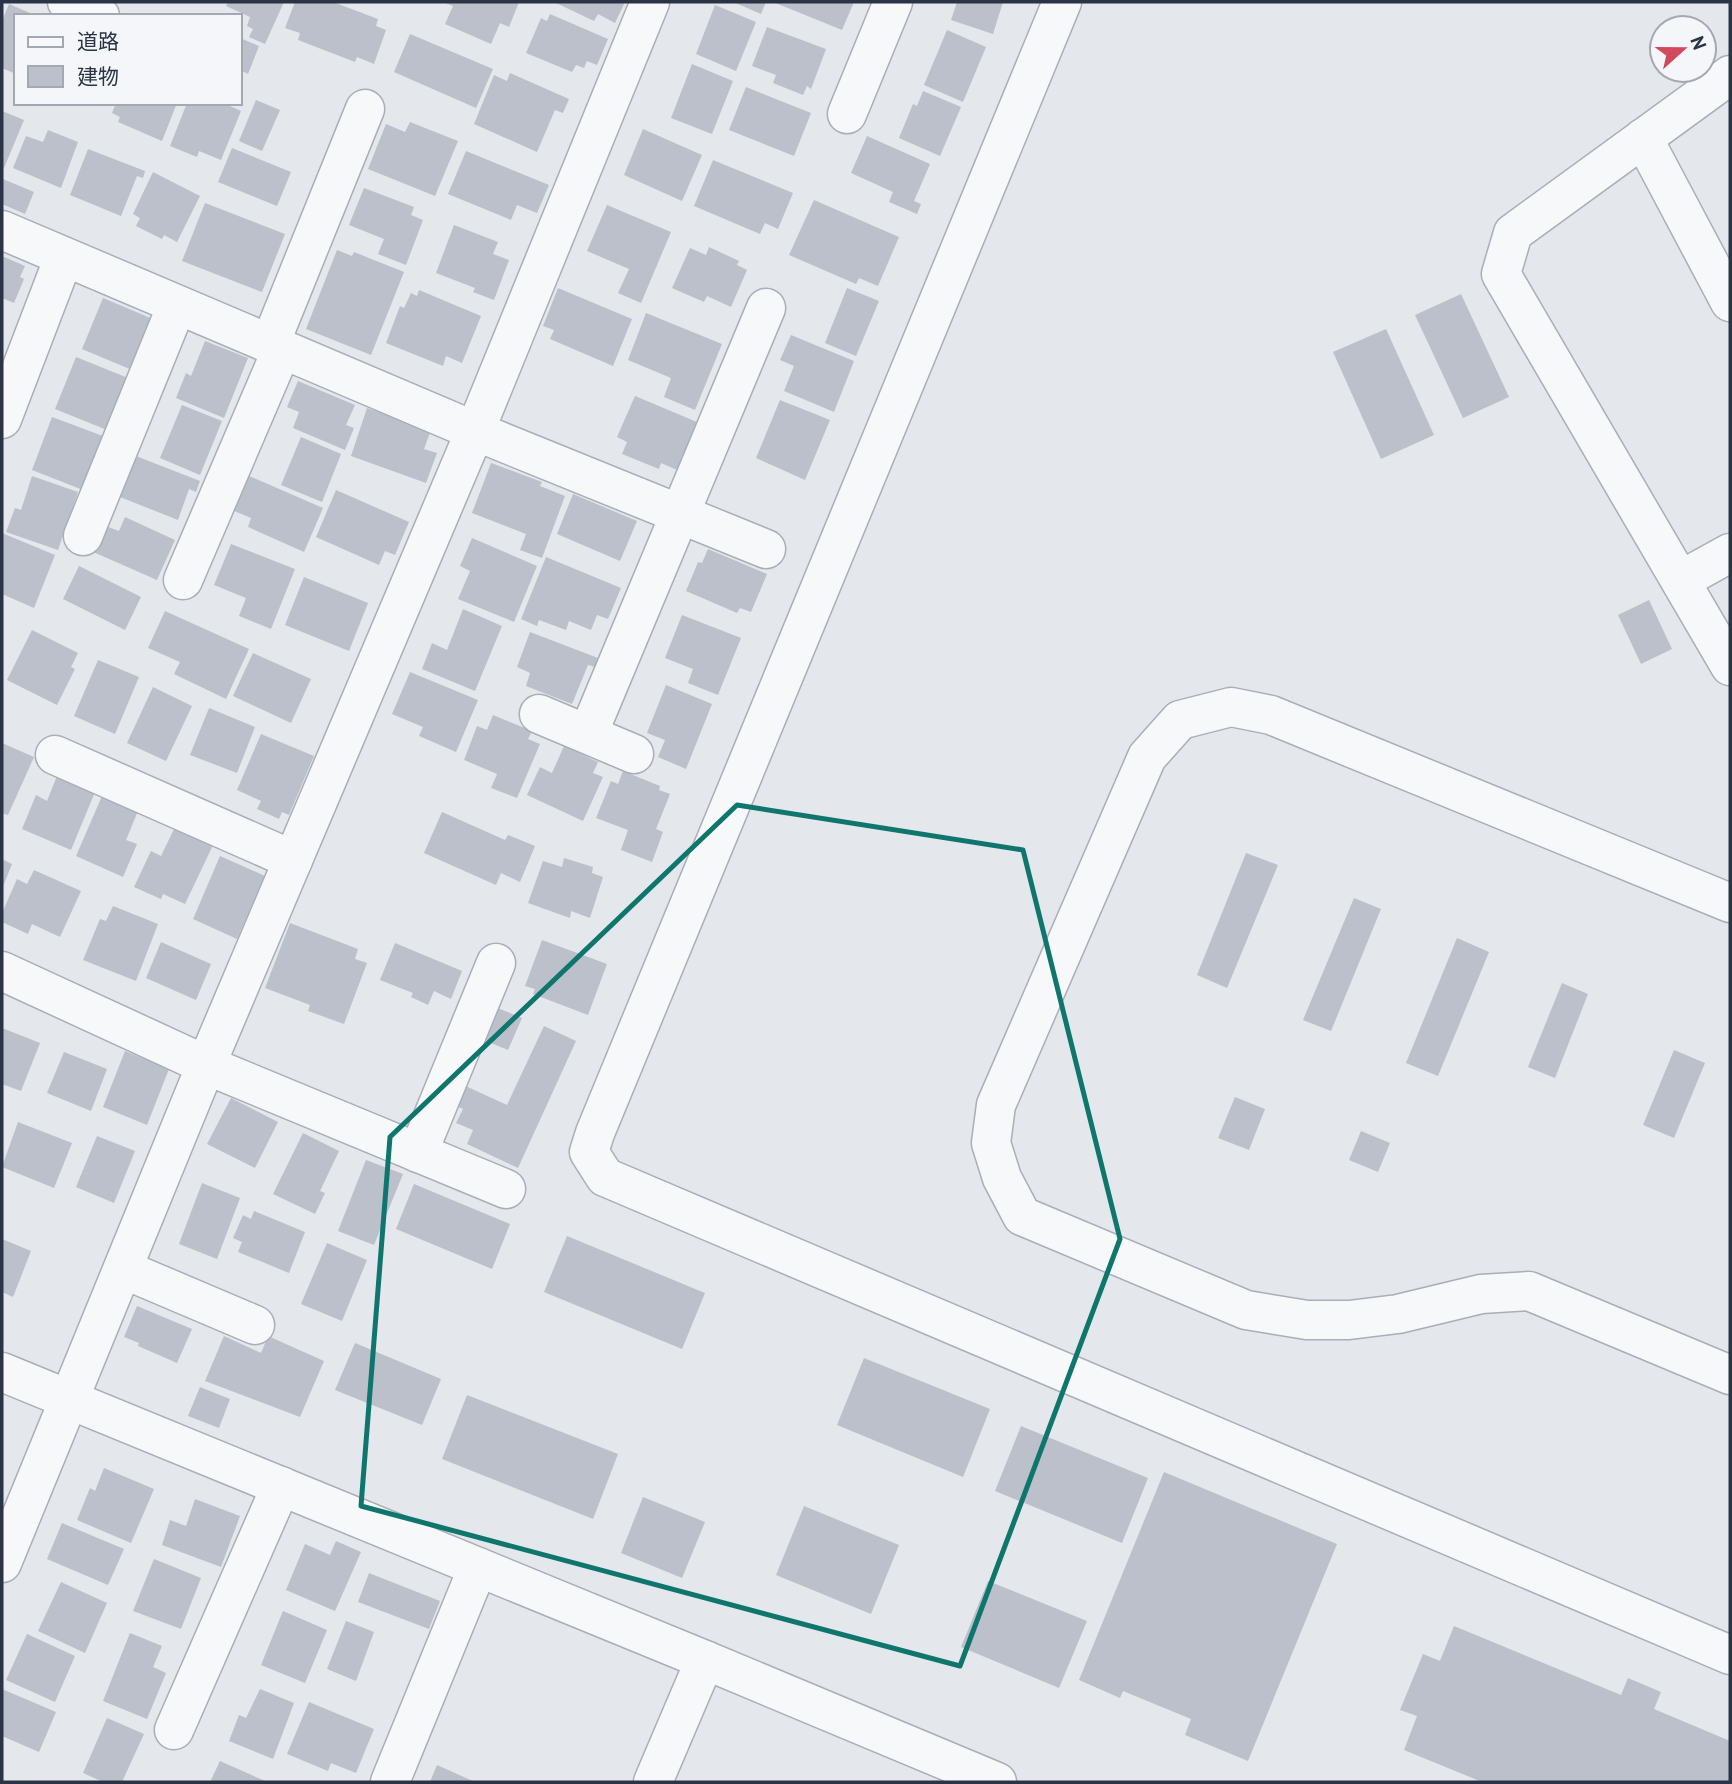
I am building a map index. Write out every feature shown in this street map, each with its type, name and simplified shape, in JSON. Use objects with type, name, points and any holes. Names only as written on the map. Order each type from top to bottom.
[{"type":"street","points":[[67,2],[95,14]]},
{"type":"street","points":[[2,1563],[206,1065],[475,431],[650,2]]},
{"type":"street","points":[[847,114],[893,2]]},
{"type":"street","points":[[1062,2],[589,1152],[605,1177],[1730,1655]]},
{"type":"street","points":[[1730,75],[1513,233],[1501,274],[1730,666]]},
{"type":"street","points":[[183,580],[276,346],[365,109]]},
{"type":"street","points":[[1643,138],[1730,302]]},
{"type":"street","points":[[2,230],[475,431],[766,549]]},
{"type":"street","points":[[2,419],[64,257]]},
{"type":"street","points":[[83,536],[177,305]]},
{"type":"street","points":[[588,734],[766,308]]},
{"type":"street","points":[[1681,580],[1730,553]]},
{"type":"street","points":[[1730,903],[1271,715],[1231,707],[1180,720],[1147,757],[996,1105],[991,1143],[1002,1178],[1022,1216],[1246,1310],[1307,1320],[1349,1320],[1398,1314],[1481,1294],[1529,1291],[1730,1375]]},
{"type":"street","points":[[539,714],[634,754]]},
{"type":"street","points":[[55,755],[293,860]]},
{"type":"street","points":[[418,1153],[496,963]]},
{"type":"street","points":[[2,971],[206,1065],[506,1189]]},
{"type":"street","points":[[123,1269],[255,1325]]},
{"type":"street","points":[[2,1372],[997,1782]]},
{"type":"street","points":[[174,1730],[281,1486]]},
{"type":"street","points":[[390,1782],[478,1567]]},
{"type":"street","points":[[653,1782],[705,1660]]},
{"type":"highlighted area","points":[[737,805],[1023,850],[1120,1239],[960,1666],[361,1506],[390,1137]]},
{"type":"building","points":[[228,2],[284,2],[265,44],[249,37],[253,29],[247,26],[250,17],[226,6]]},
{"type":"building","points":[[295,2],[333,2],[378,19],[376,26],[386,30],[374,64],[357,57],[355,62],[298,40],[300,33],[285,28]]},
{"type":"building","points":[[443,2],[519,2],[509,27],[500,23],[491,44],[445,24],[453,6]]},
{"type":"building","points":[[554,2],[625,2],[615,23],[598,14],[594,21]]},
{"type":"building","points":[[733,2],[766,2],[761,14]]},
{"type":"building","points":[[773,2],[854,2],[842,30]]},
{"type":"building","points":[[957,2],[1003,2],[993,34],[951,20]]},
{"type":"building","points":[[9,4],[32,14],[14,14],[14,73],[2,68],[2,21]]},
{"type":"building","points":[[715,5],[756,22],[736,71],[696,54]]},
{"type":"building","points":[[550,14],[608,39],[597,65],[587,61],[584,68],[576,65],[572,72],[526,53],[541,18],[547,21]]},
{"type":"building","points":[[767,27],[826,49],[811,89],[807,86],[803,95],[773,83],[776,75],[752,66]]},
{"type":"building","points":[[947,30],[986,47],[963,102],[924,85]]},
{"type":"building","points":[[410,34],[493,69],[476,108],[394,72]]},
{"type":"building","points":[[242,39],[259,46],[248,74],[242,71]]},
{"type":"building","points":[[692,64],[733,81],[712,134],[671,118]]},
{"type":"building","points":[[510,73],[569,99],[563,113],[555,110],[537,152],[474,124],[494,75],[507,81]]},
{"type":"building","points":[[746,87],[811,113],[794,156],[729,130]]},
{"type":"building","points":[[923,91],[961,107],[940,156],[899,138],[913,104],[917,106]]},
{"type":"building","points":[[256,100],[280,110],[262,151],[239,141]]},
{"type":"building","points":[[115,105],[176,105],[162,141],[118,122],[120,117],[112,113]]},
{"type":"building","points":[[186,105],[228,105],[241,111],[221,160],[199,151],[197,157],[170,146]]},
{"type":"building","points":[[2,111],[24,120],[4,168],[2,167]]},
{"type":"building","points":[[410,122],[458,141],[435,196],[368,169],[386,124],[405,132]]},
{"type":"building","points":[[643,129],[702,155],[682,201],[624,175]]},
{"type":"building","points":[[48,130],[78,142],[61,188],[13,168],[26,136],[43,142]]},
{"type":"building","points":[[867,136],[930,164],[914,201],[921,204],[917,214],[889,202],[893,192],[851,173]]},
{"type":"building","points":[[232,148],[291,172],[277,206],[218,182]]},
{"type":"building","points":[[88,149],[145,171],[143,178],[137,176],[121,216],[70,195]]},
{"type":"building","points":[[466,151],[549,185],[537,213],[517,205],[511,220],[448,194]]},
{"type":"building","points":[[713,160],[793,193],[778,229],[765,223],[760,234],[694,206]]},
{"type":"building","points":[[153,172],[200,196],[177,242],[164,235],[162,239],[136,226],[140,218],[133,214]]},
{"type":"building","points":[[3,179],[34,192],[25,214],[2,204]]},
{"type":"building","points":[[364,188],[414,207],[411,215],[423,220],[406,265],[378,254],[384,239],[349,225]]},
{"type":"building","points":[[814,200],[899,237],[878,286],[859,278],[856,284],[789,255]]},
{"type":"building","points":[[205,203],[285,234],[262,292],[182,261]]},
{"type":"building","points":[[607,205],[671,232],[641,303],[618,293],[629,269],[587,251]]},
{"type":"building","points":[[454,225],[498,242],[493,254],[509,260],[494,300],[473,292],[475,288],[436,273]]},
{"type":"building","points":[[709,247],[739,261],[737,265],[747,270],[731,307],[707,296],[704,302],[672,288],[690,248],[706,255]]},
{"type":"building","points":[[337,250],[352,256],[354,252],[404,272],[371,355],[306,329]]},
{"type":"building","points":[[2,256],[25,266],[20,277],[24,279],[14,303],[2,298]]},
{"type":"building","points":[[558,288],[632,319],[613,366],[550,339],[554,330],[543,326]]},
{"type":"building","points":[[847,288],[879,301],[856,356],[825,343]]},
{"type":"building","points":[[419,290],[481,316],[462,363],[446,356],[443,366],[386,343],[400,306],[404,308],[411,293],[417,296]]},
{"type":"building","points":[[1461,294],[1509,397],[1463,418],[1415,315]]},
{"type":"building","points":[[103,298],[153,319],[132,370],[82,349]]},
{"type":"building","points":[[646,313],[722,344],[695,410],[664,397],[671,378],[628,360]]},
{"type":"building","points":[[1386,329],[1434,435],[1381,459],[1333,352]]},
{"type":"building","points":[[791,335],[854,361],[834,412],[784,391],[794,366],[780,360]]},
{"type":"building","points":[[205,341],[248,358],[224,418],[176,398],[186,373],[191,376]]},
{"type":"building","points":[[76,357],[128,378],[107,430],[55,409]]},
{"type":"building","points":[[298,381],[355,405],[346,425],[354,428],[345,450],[293,428],[299,412],[287,407]]},
{"type":"building","points":[[635,396],[697,422],[677,470],[661,463],[659,469],[622,454],[627,442],[617,437]]},
{"type":"building","points":[[780,400],[830,420],[805,480],[756,458]]},
{"type":"building","points":[[182,405],[222,421],[200,475],[160,458]]},
{"type":"building","points":[[367,408],[431,430],[424,449],[437,453],[426,483],[351,456]]},
{"type":"building","points":[[52,417],[103,436],[83,490],[32,470]]},
{"type":"building","points":[[301,437],[341,454],[322,502],[281,485]]},
{"type":"building","points":[[136,456],[200,481],[196,492],[189,489],[178,520],[120,497]]},
{"type":"building","points":[[491,463],[542,482],[540,486],[565,496],[542,558],[520,550],[526,534],[472,513]]},
{"type":"building","points":[[247,475],[323,508],[304,552],[248,527],[251,518],[232,510]]},
{"type":"building","points":[[32,476],[78,492],[58,550],[6,532],[15,508],[21,510]]},
{"type":"building","points":[[336,490],[409,522],[395,555],[385,551],[379,565],[316,537]]},
{"type":"building","points":[[573,494],[637,521],[620,561],[557,534]]},
{"type":"building","points":[[125,517],[175,540],[157,580],[91,551],[103,525],[119,531]]},
{"type":"building","points":[[2,533],[55,555],[34,608],[2,594]]},
{"type":"building","points":[[472,538],[537,566],[514,622],[458,599],[470,571],[460,566]]},
{"type":"building","points":[[231,544],[295,569],[271,629],[239,616],[246,598],[214,585]]},
{"type":"building","points":[[708,549],[767,574],[751,612],[740,608],[737,613],[686,591],[698,562],[702,563]]},
{"type":"building","points":[[546,557],[621,588],[608,619],[597,615],[591,630],[569,621],[566,630],[539,620],[537,626],[521,619]]},
{"type":"building","points":[[79,566],[141,597],[125,630],[63,599]]},
{"type":"building","points":[[304,577],[368,603],[349,651],[285,625]]},
{"type":"building","points":[[1649,600],[1672,649],[1641,664],[1618,615]]},
{"type":"building","points":[[463,609],[502,626],[475,691],[422,669],[432,643],[447,650]]},
{"type":"building","points":[[165,611],[249,649],[226,699],[174,674],[180,662],[148,648]]},
{"type":"building","points":[[682,615],[741,638],[718,695],[688,683],[693,669],[665,658]]},
{"type":"building","points":[[32,630],[78,653],[71,667],[75,669],[57,705],[7,680]]},
{"type":"building","points":[[530,632],[598,658],[595,667],[588,665],[572,704],[526,686],[530,673],[517,667]]},
{"type":"building","points":[[253,653],[311,679],[291,723],[233,696]]},
{"type":"building","points":[[98,660],[139,677],[115,734],[74,716]]},
{"type":"building","points":[[410,672],[478,700],[456,752],[419,736],[423,727],[392,714]]},
{"type":"building","points":[[666,685],[712,704],[686,769],[658,757],[665,740],[647,733]]},
{"type":"building","points":[[153,687],[192,706],[166,761],[127,743]]},
{"type":"building","points":[[209,708],[255,727],[237,773],[190,755]]},
{"type":"building","points":[[493,715],[532,731],[528,739],[540,744],[517,798],[491,788],[497,774],[464,760],[477,726],[487,730]]},
{"type":"building","points":[[261,734],[314,756],[289,815],[282,812],[279,819],[257,809],[261,801],[237,790]]},
{"type":"building","points":[[2,743],[34,757],[8,815],[2,813]]},
{"type":"building","points":[[564,746],[598,762],[593,773],[603,777],[583,821],[527,795],[540,767],[552,773]]},
{"type":"building","points":[[623,771],[660,786],[659,790],[670,794],[656,829],[663,832],[652,862],[621,850],[628,830],[596,818],[611,781],[618,784]]},
{"type":"building","points":[[57,776],[95,792],[71,850],[22,829],[36,795],[47,801]]},
{"type":"building","points":[[102,796],[138,811],[126,840],[137,844],[123,877],[76,856]]},
{"type":"building","points":[[442,812],[505,840],[508,835],[535,846],[520,882],[501,873],[496,885],[424,853]]},
{"type":"building","points":[[176,825],[214,843],[185,904],[163,894],[161,899],[134,887],[151,851],[161,856]]},
{"type":"building","points":[[1246,853],[1278,865],[1227,988],[1197,975]]},
{"type":"building","points":[[220,856],[265,876],[237,939],[193,919]]},
{"type":"building","points":[[564,858],[593,867],[592,873],[603,877],[590,918],[571,911],[570,918],[528,903],[543,861],[562,867]]},
{"type":"building","points":[[2,859],[12,864],[2,889]]},
{"type":"building","points":[[34,870],[81,891],[60,937],[32,924],[28,934],[2,922],[2,913],[17,879],[27,884]]},
{"type":"building","points":[[1354,898],[1381,909],[1331,1031],[1303,1020]]},
{"type":"building","points":[[113,906],[158,924],[136,981],[83,960],[100,919],[106,921]]},
{"type":"building","points":[[290,923],[358,949],[355,959],[367,963],[344,1024],[308,1011],[310,1005],[265,988]]},
{"type":"building","points":[[1457,938],[1489,952],[1438,1076],[1406,1063]]},
{"type":"building","points":[[542,940],[607,964],[588,1015],[533,994],[535,989],[525,986]]},
{"type":"building","points":[[161,942],[211,964],[196,1000],[146,978]]},
{"type":"building","points":[[395,943],[462,971],[451,999],[434,991],[428,1005],[411,997],[413,993],[380,980]]},
{"type":"building","points":[[1562,983],[1588,994],[1555,1078],[1528,1067]]},
{"type":"building","points":[[495,1007],[522,1018],[508,1050],[481,1039]]},
{"type":"building","points":[[544,1026],[576,1041],[518,1168],[467,1144],[473,1130],[456,1123],[463,1109],[450,1103],[459,1083],[507,1105]]},
{"type":"building","points":[[2,1028],[40,1043],[21,1091],[2,1084]]},
{"type":"building","points":[[1674,1050],[1705,1063],[1674,1138],[1643,1125]]},
{"type":"building","points":[[125,1051],[169,1069],[147,1125],[103,1107]]},
{"type":"building","points":[[64,1052],[107,1069],[91,1111],[47,1093]]},
{"type":"building","points":[[1235,1097],[1265,1109],[1249,1150],[1218,1138]]},
{"type":"building","points":[[231,1098],[278,1122],[255,1168],[207,1144]]},
{"type":"building","points":[[18,1122],[72,1143],[54,1188],[2,1167]]},
{"type":"building","points":[[1361,1131],[1390,1143],[1378,1172],[1349,1160]]},
{"type":"building","points":[[303,1133],[339,1151],[320,1191],[325,1193],[315,1214],[273,1194]]},
{"type":"building","points":[[97,1136],[135,1151],[114,1203],[76,1187]]},
{"type":"building","points":[[366,1160],[403,1174],[374,1245],[338,1231]]},
{"type":"building","points":[[202,1183],[240,1198],[217,1259],[179,1244]]},
{"type":"building","points":[[414,1184],[510,1224],[492,1269],[396,1229]]},
{"type":"building","points":[[254,1211],[305,1232],[289,1273],[238,1252],[242,1242],[233,1238],[243,1215],[251,1219]]},
{"type":"building","points":[[567,1236],[705,1293],[682,1349],[544,1292]]},
{"type":"building","points":[[2,1239],[31,1251],[13,1297],[2,1292]]},
{"type":"building","points":[[327,1243],[367,1260],[342,1321],[301,1304]]},
{"type":"building","points":[[137,1306],[192,1329],[177,1363],[124,1337]]},
{"type":"building","points":[[224,1336],[261,1353],[268,1336],[324,1361],[300,1417],[205,1381]]},
{"type":"building","points":[[355,1343],[441,1379],[422,1425],[335,1390]]},
{"type":"building","points":[[864,1358],[990,1409],[963,1477],[837,1425]]},
{"type":"building","points":[[200,1387],[230,1399],[219,1428],[188,1416]]},
{"type":"building","points":[[467,1395],[618,1454],[593,1519],[442,1459]]},
{"type":"building","points":[[1021,1426],[1148,1478],[1122,1543],[995,1491]]},
{"type":"building","points":[[104,1468],[154,1489],[131,1543],[77,1520],[90,1488],[95,1491]]},
{"type":"building","points":[[1164,1472],[1337,1544],[1248,1761],[1185,1735],[1191,1719],[1123,1691],[1120,1698],[1079,1680]]},
{"type":"building","points":[[643,1497],[705,1522],[682,1578],[621,1553]]},
{"type":"building","points":[[195,1499],[240,1516],[221,1567],[162,1545],[170,1520],[186,1526]]},
{"type":"building","points":[[804,1506],[899,1545],[871,1614],[776,1575]]},
{"type":"building","points":[[62,1523],[124,1549],[108,1585],[47,1559]]},
{"type":"building","points":[[336,1541],[361,1552],[335,1611],[286,1590],[305,1544],[330,1555]]},
{"type":"building","points":[[154,1559],[201,1578],[181,1629],[133,1611]]},
{"type":"building","points":[[369,1573],[440,1601],[429,1629],[358,1602]]},
{"type":"building","points":[[988,1581],[1087,1621],[1059,1688],[961,1647]]},
{"type":"building","points":[[61,1582],[107,1603],[85,1653],[38,1631]]},
{"type":"building","points":[[283,1611],[327,1630],[305,1683],[261,1665]]},
{"type":"building","points":[[346,1621],[374,1632],[356,1681],[327,1669]]},
{"type":"building","points":[[1454,1626],[1621,1695],[1628,1678],[1661,1692],[1654,1709],[1730,1741],[1730,1782],[1482,1782],[1404,1750],[1417,1716],[1400,1710],[1423,1654],[1440,1661]]},
{"type":"building","points":[[130,1633],[162,1646],[153,1667],[166,1673],[147,1719],[103,1701]]},
{"type":"building","points":[[27,1634],[75,1656],[55,1702],[6,1680]]},
{"type":"building","points":[[2,1689],[56,1712],[39,1752],[2,1736]]},
{"type":"building","points":[[260,1689],[294,1703],[273,1759],[229,1741],[239,1715],[246,1718]]},
{"type":"building","points":[[309,1702],[374,1729],[356,1773],[331,1763],[328,1771],[287,1754]]},
{"type":"building","points":[[107,1718],[144,1734],[122,1782],[103,1782],[83,1773]]},
{"type":"building","points":[[220,1761],[267,1782],[210,1782]]},
{"type":"building","points":[[437,1765],[475,1782],[430,1782]]}]
